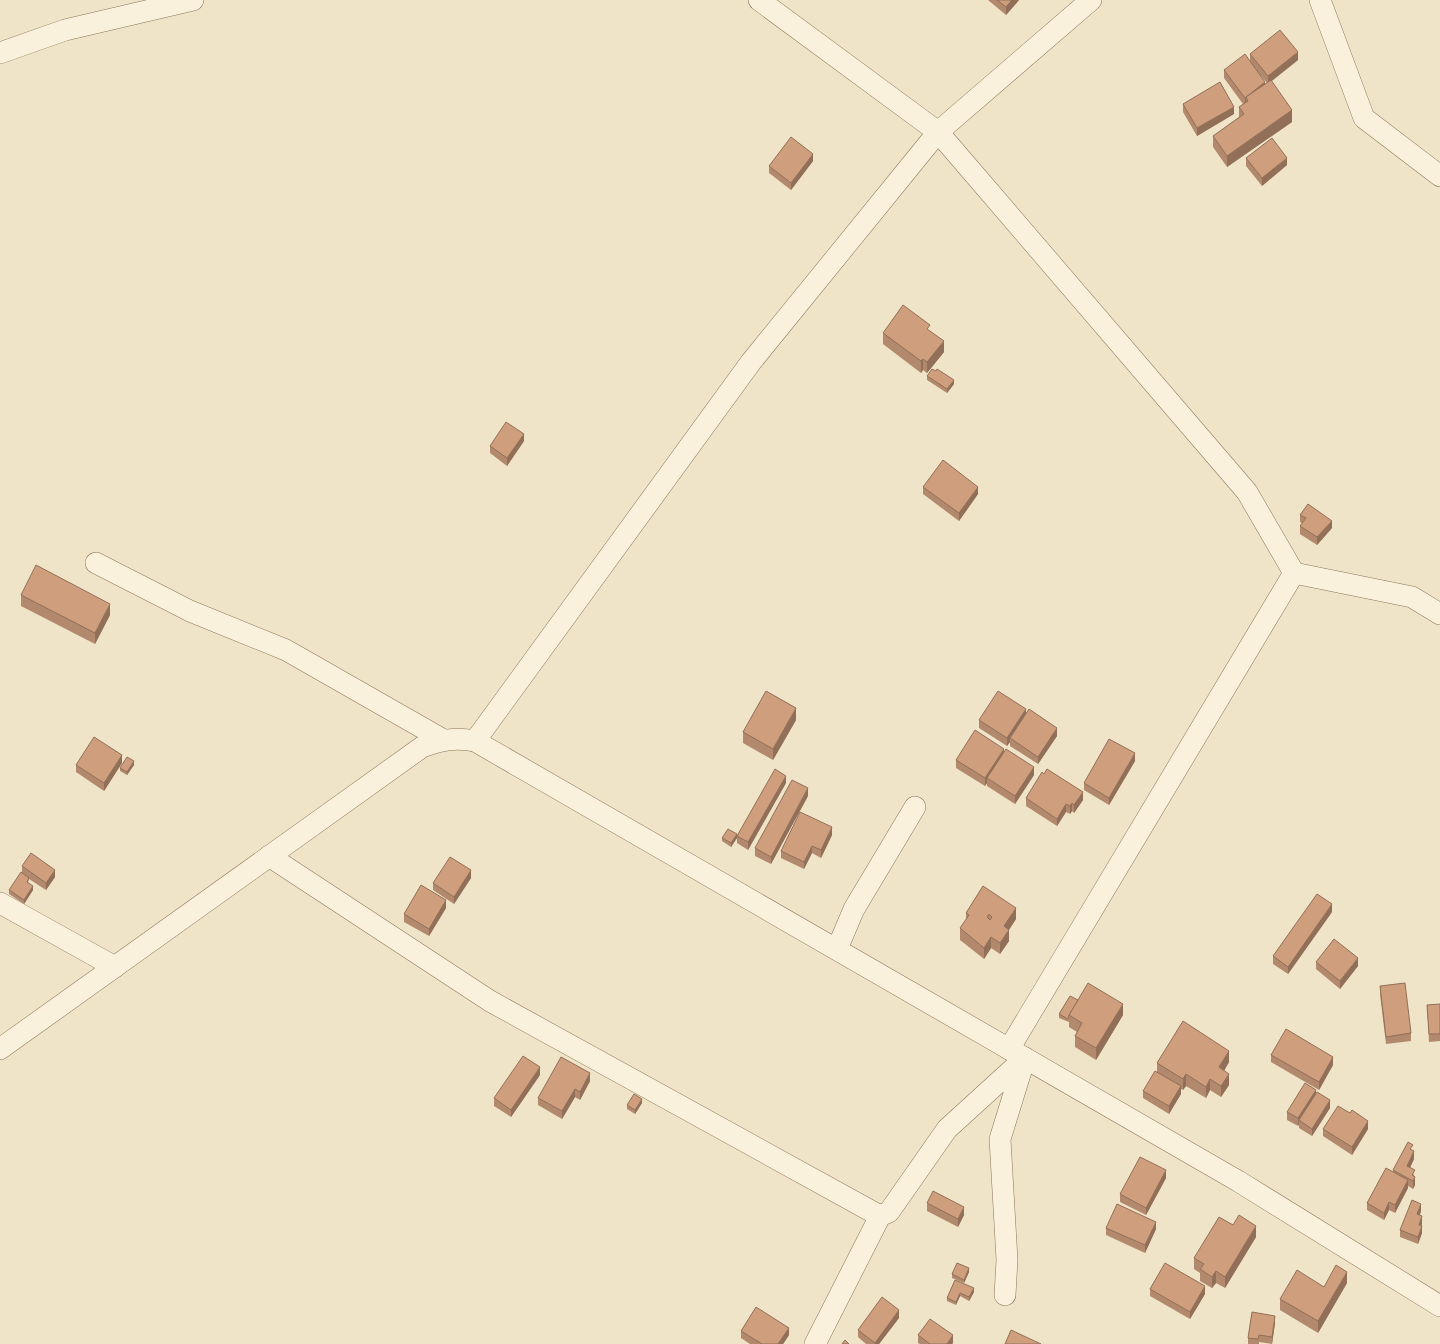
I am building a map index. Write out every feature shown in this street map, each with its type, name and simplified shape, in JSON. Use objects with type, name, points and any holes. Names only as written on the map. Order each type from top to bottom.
[{"type":"street","points":[[0,53],[65,30],[194,0]]},
{"type":"street","points":[[759,0],[938,132],[1247,492],[1294,573],[1412,597],[1440,614]]},
{"type":"street","points":[[475,741],[751,362],[938,132],[1091,0]]},
{"type":"street","points":[[1320,0],[1364,118],[1440,176]]},
{"type":"street","points":[[96,563],[190,611],[286,650],[442,739]]},
{"type":"street","points":[[815,1344],[880,1216],[888,1212],[947,1129],[1017,1053],[1294,573]]},
{"type":"street","points":[[0,1049],[422,747],[442,739],[460,738],[475,741],[1238,1180],[1440,1306]]},
{"type":"street","points":[[837,950],[854,909],[915,807]]},
{"type":"street","points":[[269,856],[490,1000],[880,1216]]},
{"type":"street","points":[[0,903],[115,967]]},
{"type":"street","points":[[1004,1295],[1007,1260],[1000,1140],[1017,1053]]},
{"type":"building","points":[[997,0],[1012,0],[1006,7]]},
{"type":"building","points":[[1280,30],[1298,52],[1268,76],[1250,54]]},
{"type":"building","points":[[1245,54],[1265,82],[1245,98],[1224,70]]},
{"type":"building","points":[[1271,80],[1292,110],[1227,156],[1213,136],[1244,114],[1239,107],[1248,101],[1246,97]]},
{"type":"building","points":[[1220,82],[1234,107],[1197,128],[1183,104]]},
{"type":"building","points":[[791,137],[813,154],[791,183],[769,166]]},
{"type":"building","points":[[1272,138],[1287,158],[1262,178],[1246,158]]},
{"type":"building","points":[[903,305],[930,325],[927,329],[944,341],[927,362],[923,359],[921,361],[883,333]]},
{"type":"building","points":[[932,369],[936,371],[937,369],[954,380],[947,389],[927,376]]},
{"type":"building","points":[[506,422],[524,434],[507,458],[490,446]]},
{"type":"building","points":[[943,460],[978,487],[959,513],[923,487]]},
{"type":"building","points":[[1308,504],[1332,521],[1317,537],[1300,526],[1306,518],[1300,515]]},
{"type":"building","points":[[36,565],[110,604],[95,633],[21,595]]},
{"type":"building","points":[[766,691],[796,708],[773,749],[743,732]]},
{"type":"building","points":[[998,691],[1026,709],[1007,738],[979,720]]},
{"type":"building","points":[[1029,709],[1057,728],[1038,757],[1010,738]]},
{"type":"building","points":[[975,730],[1004,749],[985,778],[956,760]]},
{"type":"building","points":[[94,737],[122,755],[104,783],[76,765]]},
{"type":"building","points":[[1109,739],[1135,753],[1109,798],[1084,783]]},
{"type":"building","points":[[1006,749],[1034,767],[1015,796],[987,778]]},
{"type":"building","points":[[127,757],[134,761],[127,772],[120,768]]},
{"type":"building","points":[[775,769],[786,776],[748,842],[737,836]]},
{"type":"building","points":[[1047,769],[1083,792],[1074,805],[1072,803],[1070,806],[1066,804],[1057,819],[1026,798],[1042,772],[1044,774]]},
{"type":"building","points":[[792,780],[808,788],[771,857],[755,848]]},
{"type":"building","points":[[800,812],[832,827],[821,850],[812,846],[804,862],[781,851]]},
{"type":"building","points":[[728,829],[737,834],[731,843],[722,838]]},
{"type":"building","points":[[31,853],[55,870],[46,883],[22,866]]},
{"type":"building","points":[[450,857],[471,870],[454,897],[433,883]]},
{"type":"building","points":[[21,872],[29,878],[27,882],[33,886],[24,900],[9,890]]},
{"type":"building","points":[[421,885],[446,900],[429,929],[404,914]]},
{"type":"building","points":[[983,886],[1016,908],[1004,926],[1009,930],[1000,943],[991,937],[984,948],[960,928],[969,915],[966,913]]},
{"type":"building","points":[[1317,894],[1332,904],[1288,967],[1273,956]]},
{"type":"building","points":[[1334,939],[1358,958],[1340,981],[1316,962]]},
{"type":"building","points":[[1088,983],[1123,1004],[1096,1048],[1075,1036],[1082,1023],[1069,1015]]},
{"type":"building","points":[[1405,983],[1411,1033],[1386,1037],[1380,986]]},
{"type":"building","points":[[1070,996],[1078,1000],[1068,1019],[1059,1014]]},
{"type":"building","points":[[1440,1004],[1440,1034],[1429,1034],[1427,1005]]},
{"type":"building","points":[[1183,1021],[1229,1051],[1219,1067],[1229,1074],[1221,1086],[1210,1079],[1206,1087],[1186,1074],[1183,1079],[1157,1063]]},
{"type":"building","points":[[1286,1029],[1333,1057],[1319,1082],[1271,1055]]},
{"type":"building","points":[[523,1056],[540,1067],[511,1110],[494,1098]]},
{"type":"building","points":[[561,1057],[590,1073],[580,1092],[575,1089],[562,1111],[538,1098]]},
{"type":"building","points":[[1155,1071],[1181,1086],[1169,1106],[1143,1091]]},
{"type":"building","points":[[1305,1083],[1316,1090],[1298,1118],[1287,1112]]},
{"type":"building","points":[[1317,1092],[1330,1100],[1312,1129],[1299,1120]]},
{"type":"building","points":[[634,1094],[642,1099],[635,1110],[627,1105]]},
{"type":"building","points":[[1338,1106],[1350,1113],[1352,1110],[1368,1121],[1352,1147],[1323,1129]]},
{"type":"building","points":[[1408,1142],[1413,1145],[1410,1149],[1414,1151],[1407,1166],[1415,1170],[1412,1175],[1415,1177],[1413,1181],[1393,1170]]},
{"type":"building","points":[[1140,1157],[1166,1170],[1146,1208],[1120,1194]]},
{"type":"building","points":[[1386,1168],[1408,1180],[1395,1205],[1389,1202],[1384,1213],[1367,1203]]},
{"type":"building","points":[[933,1191],[964,1207],[958,1219],[927,1203]]},
{"type":"building","points":[[1412,1200],[1421,1204],[1417,1214],[1422,1216],[1419,1225],[1422,1226],[1418,1237],[1400,1230]]},
{"type":"building","points":[[1117,1204],[1156,1222],[1145,1245],[1106,1228]]},
{"type":"building","points":[[1239,1215],[1256,1226],[1225,1277],[1216,1271],[1212,1277],[1200,1269],[1204,1264],[1194,1258],[1219,1217],[1233,1225]]},
{"type":"building","points":[[957,1263],[969,1268],[964,1280],[952,1274]]},
{"type":"building","points":[[1165,1263],[1205,1286],[1190,1312],[1150,1289]]},
{"type":"building","points":[[1336,1265],[1347,1272],[1318,1321],[1280,1299],[1297,1270],[1324,1287]]},
{"type":"building","points":[[955,1280],[974,1288],[969,1297],[960,1293],[956,1302],[947,1298]]},
{"type":"building","points":[[882,1297],[899,1310],[875,1343],[858,1330]]},
{"type":"building","points":[[756,1307],[789,1328],[778,1344],[762,1344],[741,1331]]},
{"type":"building","points":[[1252,1312],[1275,1316],[1272,1337],[1259,1335],[1258,1339],[1248,1338]]},
{"type":"building","points":[[930,1319],[953,1335],[947,1344],[930,1344],[918,1335]]},
{"type":"building","points":[[1011,1330],[1041,1344],[1005,1344]]}]
